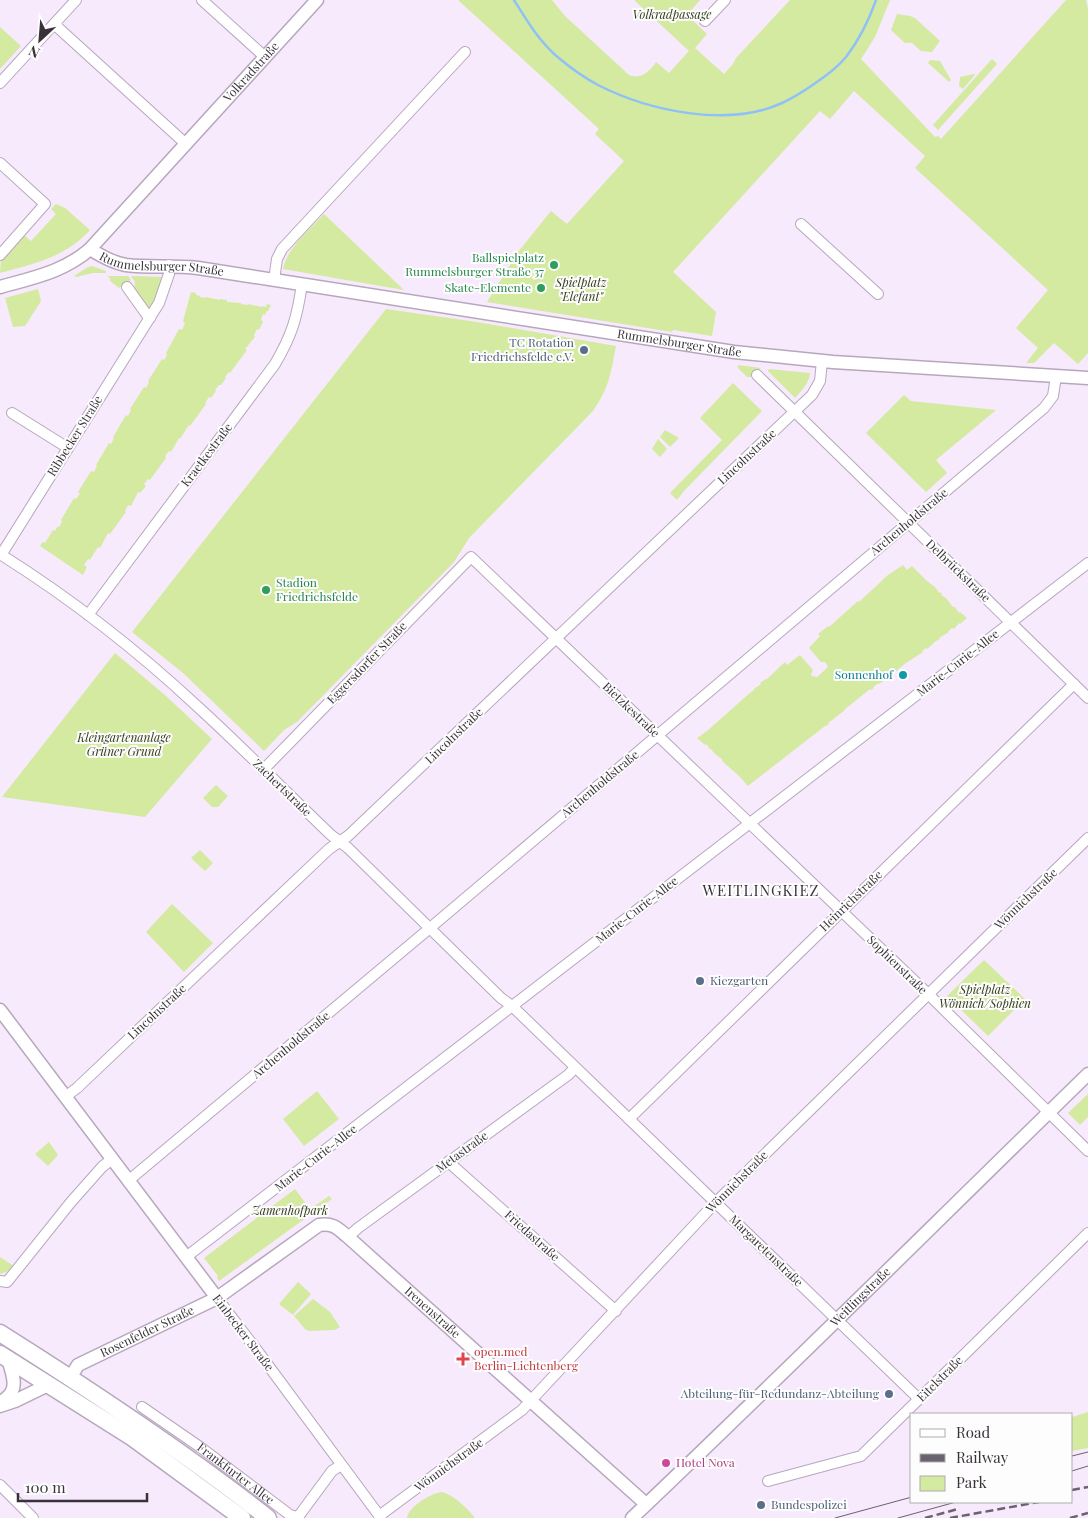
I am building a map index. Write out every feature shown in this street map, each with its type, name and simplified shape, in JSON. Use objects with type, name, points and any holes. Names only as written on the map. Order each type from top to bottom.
[{"type":"main road","name":"Frankfurter Allee","points":[[0,1334],[70,1378],[202,1468],[268,1518]]},
{"type":"main road","points":[[4,1356],[147,1448],[242,1518]]},
{"type":"street","points":[[1,81],[76,0]]},
{"type":"street","points":[[202,0],[265,57]]},
{"type":"street","name":"Volkradstraße","points":[[90,249],[317,0]]},
{"type":"street","points":[[706,21],[725,0]]},
{"type":"street","points":[[54,24],[186,144]]},
{"type":"street","points":[[274,280],[277,259],[282,249],[465,52]]},
{"type":"street","points":[[0,163],[45,204],[0,254]]},
{"type":"street","points":[[801,224],[878,294]]},
{"type":"street","name":"Rummelsburger Straße","points":[[0,287],[53,272],[74,262],[90,249],[113,262],[126,265],[198,268],[697,347],[822,361],[1088,378]]},
{"type":"street","name":"Ribbecker Straße","points":[[0,555],[159,303],[169,266]]},
{"type":"street","name":"Kraetkestraße","points":[[88,615],[275,364],[292,330],[297,315],[302,284]]},
{"type":"street","points":[[127,287],[150,318]]},
{"type":"street","name":"Lincolnstraße","points":[[65,1097],[77,1088],[329,848],[348,836],[812,395],[820,381],[822,361]]},
{"type":"street","name":"Delbrückstraße","points":[[757,375],[1088,698]]},
{"type":"street","name":"Archenholdstraße","points":[[128,1181],[1044,408],[1053,396],[1056,376]]},
{"type":"street","points":[[12,413],[68,448]]},
{"type":"street","name":"Zachertstraße","points":[[0,555],[88,615],[196,705],[348,848],[547,1041]]},
{"type":"street","name":"Bietzkestraße","points":[[471,556],[792,863]]},
{"type":"street","name":"Eggersdorfer Straße","points":[[263,770],[471,556]]},
{"type":"street","name":"Marie-Curie-Allee","points":[[186,1257],[1088,564]]},
{"type":"street","name":"Heinrichstraße","points":[[629,1118],[1074,684]]},
{"type":"street","name":"Wönnichstraße","points":[[377,1515],[522,1410],[716,1202],[1088,838]]},
{"type":"street","name":"Sophienstraße","points":[[792,863],[1088,1151]]},
{"type":"street","name":"Einbecker Straße","points":[[0,1010],[259,1353],[377,1515]]},
{"type":"street","name":"Margaretenstraße","points":[[547,1041],[920,1399]]},
{"type":"street","name":"Metastraße","points":[[348,1237],[575,1068]]},
{"type":"street","name":"Weitlingstraße","points":[[632,1518],[838,1320],[1088,1074]]},
{"type":"street","points":[[3,1282],[102,1167],[112,1159]]},
{"type":"street","name":"Friedastraße","points":[[449,1161],[616,1311]]},
{"type":"street","name":"Irenenstraße","points":[[329,1224],[348,1237],[646,1504]]},
{"type":"street","name":"Rosenfelder Straße","points":[[70,1378],[78,1365],[217,1298],[319,1226],[329,1224]]},
{"type":"street","name":"Eitelstraße","points":[[768,1481],[858,1458],[1088,1233]]},
{"type":"street","points":[[0,1405],[12,1392],[14,1381],[4,1356]]},
{"type":"street","points":[[0,1405],[50,1384]]},
{"type":"street","name":"Frankfurter Allee","points":[[142,1407],[200,1447],[290,1515],[298,1517],[332,1471],[341,1465]]},
{"type":"street","points":[[0,1485],[33,1518]]},
{"type":"green space","points":[[458,0],[552,0],[565,16],[629,75],[637,76],[651,69],[656,62],[669,73],[689,51],[634,0],[700,0],[687,15],[707,34],[695,48],[724,74],[736,58],[790,0],[890,0],[875,37],[861,59],[935,137],[938,136],[941,139],[1066,0],[1086,0],[1088,9],[1088,353],[1078,364],[1054,343],[1034,363],[1026,363],[1038,348],[1016,328],[1048,290],[915,168],[925,156],[854,91],[830,119],[820,111],[673,272],[716,312],[712,336],[673,330],[672,332],[487,302],[518,252],[551,211],[567,224],[624,161],[595,134],[599,129]]},
{"type":"green space","points":[[897,14],[915,18],[940,41],[932,52],[921,51],[912,43],[905,43],[891,30]]},
{"type":"green space","points":[[0,27],[21,46],[0,69]]},
{"type":"green space","points":[[992,59],[997,64],[938,130],[933,125]]},
{"type":"green space","points":[[930,60],[940,61],[951,80],[949,82],[928,63]]},
{"type":"green space","points":[[974,74],[963,89],[959,86],[960,77]]},
{"type":"green space","points":[[56,204],[65,208],[90,230],[81,239],[60,253],[37,263],[0,273],[1,259],[23,236],[31,241],[56,214],[51,209]]},
{"type":"green space","points":[[324,214],[404,290],[283,269],[285,261],[294,247]]},
{"type":"green space","points":[[92,266],[106,271],[106,273],[74,276],[88,267]]},
{"type":"green space","points":[[109,276],[128,276],[131,280],[119,288],[109,280],[111,279]]},
{"type":"green space","points":[[131,276],[164,277],[154,306],[149,309],[134,291],[135,282]]},
{"type":"green space","points":[[38,289],[41,301],[25,326],[13,327],[5,298]]},
{"type":"green space","points":[[191,292],[196,293],[200,297],[227,300],[227,302],[262,307],[266,307],[267,304],[271,305],[265,315],[263,314],[261,320],[263,322],[259,330],[257,329],[255,337],[245,349],[247,350],[225,377],[221,385],[215,390],[211,398],[209,397],[206,404],[179,438],[171,452],[169,451],[165,456],[166,458],[150,480],[148,479],[144,484],[146,486],[140,493],[138,492],[131,506],[128,505],[126,512],[110,534],[108,533],[100,548],[98,547],[90,560],[88,559],[84,565],[87,567],[83,575],[40,546],[43,542],[45,543],[53,530],[55,531],[59,527],[74,498],[76,499],[80,494],[78,492],[91,471],[94,472],[109,443],[111,444],[126,415],[128,416],[130,409],[144,387],[146,388],[148,381],[162,359],[164,360],[179,329],[182,330]]},
{"type":"green space","points":[[386,309],[477,322],[616,346],[611,372],[603,395],[593,411],[469,538],[454,562],[297,722],[284,730],[264,751],[183,673],[132,632]]},
{"type":"green space","points":[[738,365],[761,368],[752,377],[747,377],[738,368]]},
{"type":"green space","points":[[769,369],[810,373],[807,384],[795,398],[768,371]]},
{"type":"green space","points":[[733,383],[762,411],[677,500],[670,493],[722,440],[700,418]]},
{"type":"green space","points":[[904,395],[911,401],[996,410],[936,460],[947,473],[926,492],[866,433]]},
{"type":"green space","points":[[665,430],[679,438],[670,447],[660,437]]},
{"type":"green space","points":[[658,439],[667,449],[660,457],[652,449]]},
{"type":"green space","points":[[903,565],[907,570],[912,566],[959,613],[967,618],[881,683],[870,689],[829,724],[748,786],[706,744],[697,738],[785,662],[787,665],[800,655],[813,670],[812,676],[817,677],[828,666],[825,662],[821,662],[809,648],[820,636],[818,634],[859,602],[888,575]]},
{"type":"green space","name":"Kleingartenanlage Grüner Grund","points":[[115,653],[166,696],[212,739],[145,817],[2,797]]},
{"type":"green space","points":[[216,785],[228,796],[218,807],[212,807],[203,798]]},
{"type":"green space","points":[[200,850],[213,863],[205,871],[191,858]]},
{"type":"green space","points":[[172,904],[213,943],[184,972],[146,932]]},
{"type":"green space","name":"Spielplatz Wönnich/Sophien","points":[[984,960],[1025,999],[988,1036],[947,996]]},
{"type":"green space","points":[[317,1091],[339,1119],[304,1146],[283,1119]]},
{"type":"green space","points":[[1088,1094],[1088,1117],[1080,1125],[1068,1113]]},
{"type":"green space","points":[[49,1142],[58,1155],[48,1166],[35,1154]]},
{"type":"green space","name":"Zamenhofpark","points":[[295,1189],[310,1209],[329,1196],[332,1199],[219,1281],[218,1276],[204,1258]]},
{"type":"green space","points":[[0,1257],[14,1266],[0,1274]]},
{"type":"green space","points":[[298,1282],[311,1294],[293,1315],[279,1304]]},
{"type":"green space","points":[[313,1299],[330,1312],[340,1327],[335,1330],[309,1331],[305,1329],[294,1316]]},
{"type":"green space","points":[[1088,1412],[1088,1448],[1073,1451],[1073,1417]]},
{"type":"green space","points":[[442,1492],[452,1496],[475,1518],[407,1518],[411,1509],[421,1501]]},
{"type":"waterway","points":[[514,0],[546,46],[569,66],[593,82],[618,94],[664,109],[713,115],[738,114],[761,110],[782,103],[823,78],[839,65],[851,50],[863,30],[876,0]]},
{"type":"tram line","points":[[1073,1456],[1088,1452]]},
{"type":"tram line","points":[[1073,1471],[1088,1466]]},
{"type":"tram line","points":[[835,1518],[910,1498]]},
{"type":"tram line","points":[[898,1518],[952,1503]]},
{"type":"railway","points":[[1073,1490],[1088,1487]]},
{"type":"railway","points":[[950,1518],[1033,1503]]},
{"type":"railway","points":[[925,1518],[958,1509]]},
{"type":"railway","points":[[1070,1518],[1088,1513]]},
{"type":"place","name":"Ballspielplatz Rummelsburger Straße 37","points":[[554,265]]},
{"type":"place","name":"Skate-Elemente","points":[[541,288]]},
{"type":"place","name":"TC Rotation Friedrichsfelde e.V.","points":[[584,350]]},
{"type":"place","name":"Stadion Friedrichsfelde","points":[[266,590]]},
{"type":"place","name":"Sonnenhof","points":[[903,675]]},
{"type":"place","name":"Kiezgarten","points":[[700,981]]},
{"type":"place","name":"open.med Berlin-Lichtenberg","points":[[463,1359]]},
{"type":"place","name":"Abteilung-für-Redundanz-Abteilung","points":[[889,1394]]},
{"type":"place","name":"Hotel Nova","points":[[666,1463]]},
{"type":"place","name":"Bundespolizei","points":[[761,1505]]},
{"type":"district","name":"WEITLINGKIEZ","points":[[761,891]]},
{"type":"park label","name":"Volkradpassage","points":[[672,15]]},
{"type":"park label","name":"Spielplatz \"Elefant\"","points":[[581,290]]}]
